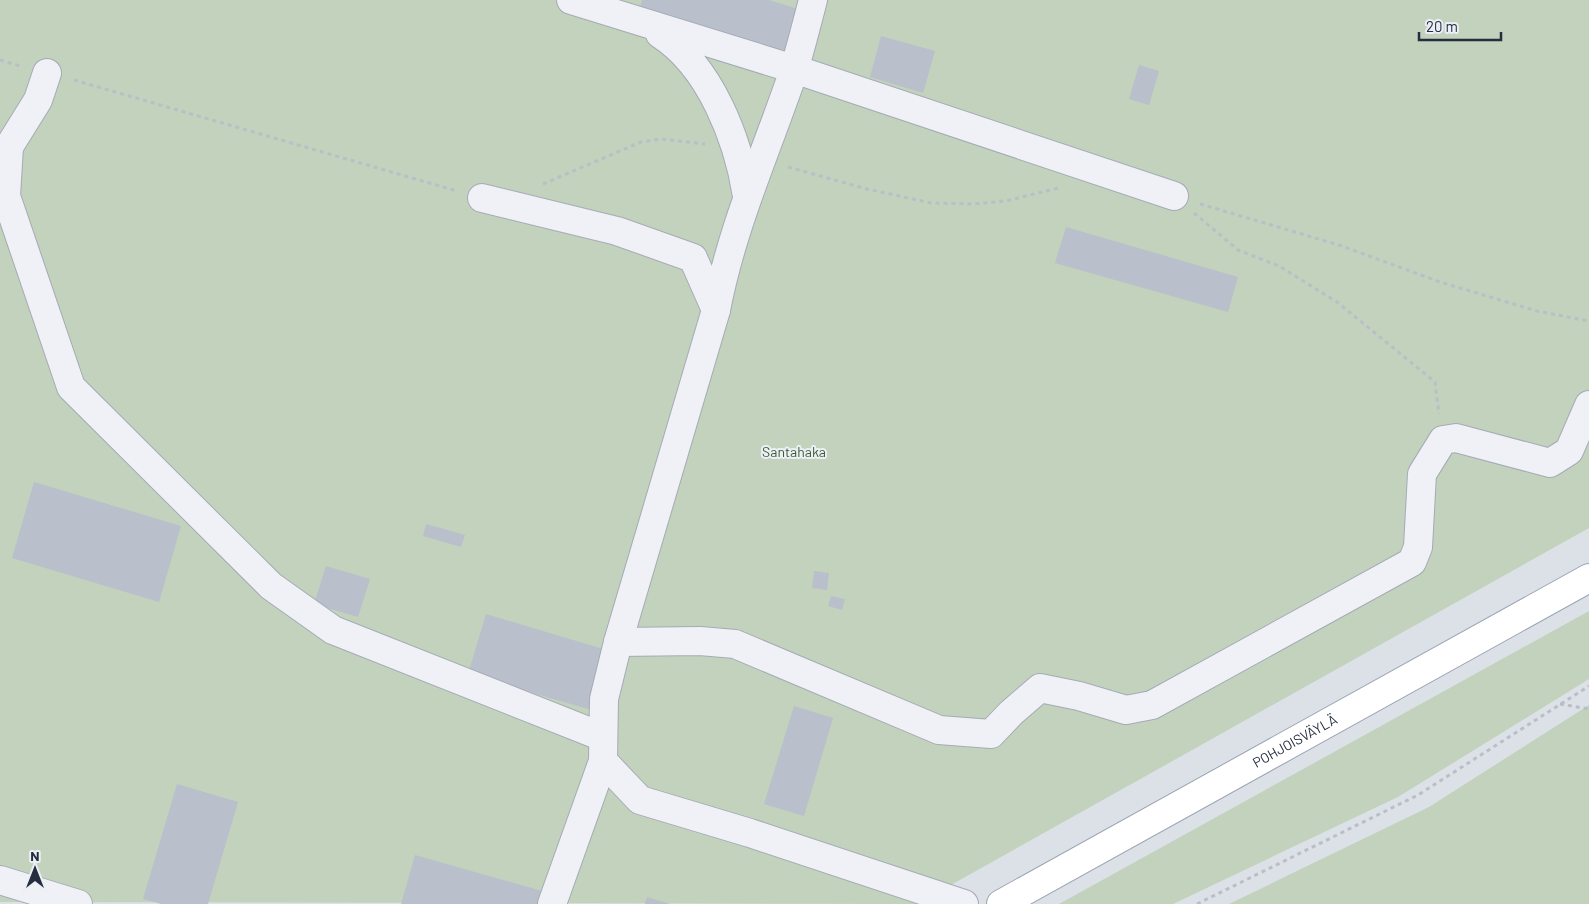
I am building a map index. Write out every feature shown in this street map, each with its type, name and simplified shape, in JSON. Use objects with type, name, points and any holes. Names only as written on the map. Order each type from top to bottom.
[{"type":"main road","name":"POHJOISVÄYLÄ","points":[[1001,904],[1589,578]]},
{"type":"lane","points":[[571,0],[794,70],[1174,196]]},
{"type":"lane","points":[[552,904],[603,749],[604,699],[618,642],[716,310],[723,273],[746,196],[749,155],[794,70],[813,0]]},
{"type":"lane","points":[[635,20],[671,41],[696,66],[749,155]]},
{"type":"lane","points":[[48,73],[38,100],[5,154],[6,196],[71,387],[264,579],[333,630],[603,749],[640,800],[750,833],[964,904]]},
{"type":"lane","points":[[482,198],[617,231],[692,258],[716,310]]},
{"type":"lane","points":[[618,642],[700,641],[735,644],[939,730],[991,734],[1010,713],[1040,688],[1079,696],[1126,710],[1152,705],[1412,562],[1418,547],[1422,474],[1443,440],[1456,438],[1550,463],[1569,451],[1589,405]]},
{"type":"lane","points":[[0,880],[78,904]]},
{"type":"path","points":[[0,60],[482,198]]},
{"type":"path","points":[[537,186],[641,142],[661,138],[686,140],[749,155],[867,190],[931,203],[973,204],[1006,201],[1068,185]]},
{"type":"path","points":[[1174,196],[1339,245],[1440,282],[1537,311],[1589,321]]},
{"type":"path","points":[[1174,196],[1238,250],[1279,266],[1337,302],[1435,382],[1443,440]]},
{"type":"path","points":[[1197,904],[1418,794],[1589,686]]},
{"type":"path","points":[[1560,704],[1589,709]]},
{"type":"green space","name":"Santahaka","points":[[0,0],[1589,0],[1589,528],[917,904],[0,902]]},
{"type":"green space","points":[[1589,611],[1589,679],[1398,797],[1173,904],[1059,904]]},
{"type":"green space","points":[[1589,705],[1589,904],[1229,904],[1429,807]]},
{"type":"building","points":[[642,0],[769,0],[804,11],[789,61],[638,15]]},
{"type":"building","points":[[881,36],[935,51],[923,93],[870,77]]},
{"type":"building","points":[[1139,65],[1159,71],[1149,105],[1129,99]]},
{"type":"building","points":[[1066,227],[1238,277],[1228,312],[1055,263]]},
{"type":"building","points":[[34,482],[181,526],[159,602],[12,558]]},
{"type":"building","points":[[426,524],[465,535],[461,547],[423,536]]},
{"type":"building","points":[[326,566],[370,579],[358,617],[314,604]]},
{"type":"building","points":[[814,571],[829,573],[827,590],[812,588]]},
{"type":"building","points":[[831,596],[845,599],[842,610],[828,606]]},
{"type":"building","points":[[486,614],[613,652],[595,711],[468,674]]},
{"type":"building","points":[[794,706],[833,718],[804,816],[764,804]]},
{"type":"building","points":[[177,784],[238,802],[208,904],[161,904],[143,899]]},
{"type":"building","points":[[415,855],[542,891],[539,904],[401,904]]},
{"type":"building","points":[[647,897],[670,904],[645,904]]}]
